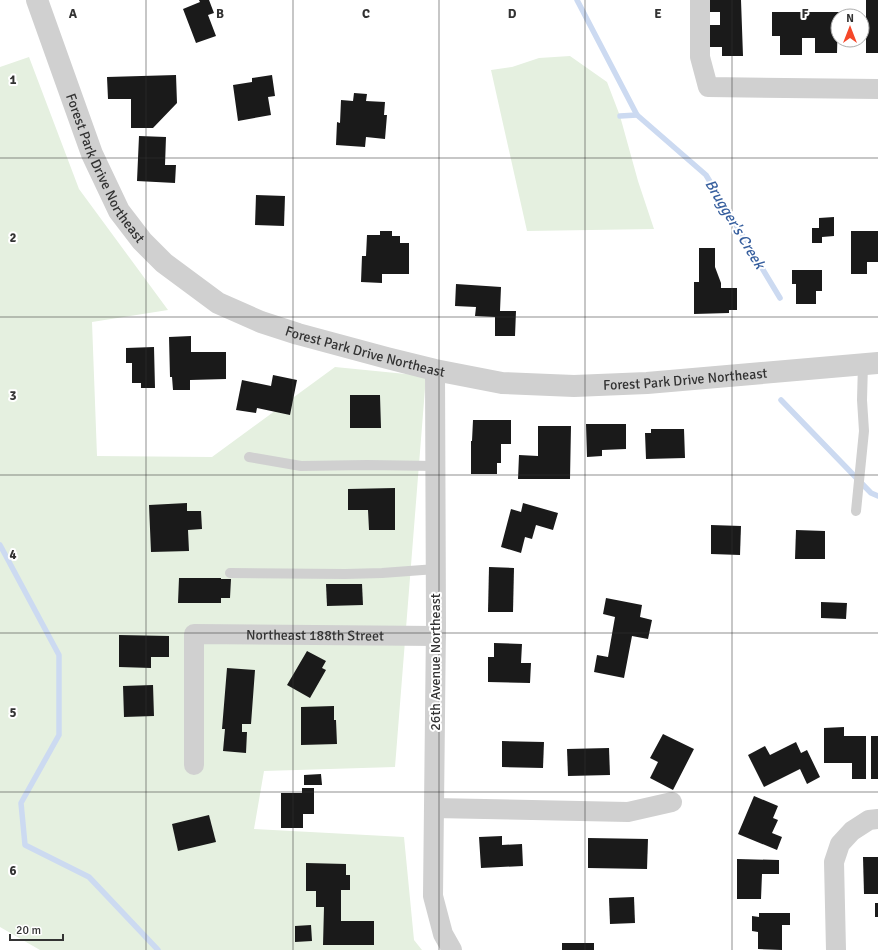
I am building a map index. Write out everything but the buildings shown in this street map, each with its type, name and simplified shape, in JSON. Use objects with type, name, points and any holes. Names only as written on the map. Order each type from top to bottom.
[{"type":"street","name":"Forest Park Drive Northeast","points":[[37,0],[92,154],[119,210],[142,241],[164,263],[218,303],[261,322],[298,334],[435,370],[502,383],[574,386],[647,382],[870,363]]},
{"type":"street","points":[[700,0],[700,57],[708,87],[878,89]]},
{"type":"street","name":"26th Avenue Northeast","points":[[435,370],[436,636],[432,896],[443,934],[452,950]]},
{"type":"street","name":"Northeast 188th Street","points":[[194,765],[194,634],[436,636]]},
{"type":"street","points":[[434,808],[628,812],[672,802]]},
{"type":"street","points":[[836,950],[834,862],[840,844],[852,831],[869,820],[878,819]]},
{"type":"lane","points":[[856,511],[864,431],[862,400],[870,363]]},
{"type":"lane","points":[[250,457],[301,466],[436,466]]},
{"type":"lane","points":[[230,573],[346,574],[388,573],[436,569]]},
{"type":"green space","points":[[570,56],[607,82],[620,116],[638,181],[654,229],[527,231],[491,70],[512,67],[539,58]]},
{"type":"green space","points":[[29,57],[79,189],[168,310],[92,322],[97,456],[212,457],[335,367],[426,376],[395,767],[264,771],[254,829],[404,837],[414,940],[422,950],[40,950],[0,927],[0,67]]},
{"type":"waterway","name":"Brugger's Creek","points":[[577,0],[637,115],[706,175],[780,298]]},
{"type":"waterway","points":[[620,116],[637,115]]},
{"type":"waterway","points":[[781,400],[871,493],[878,496]]},
{"type":"waterway","points":[[0,545],[59,655],[59,735],[21,803],[25,845],[89,877],[158,950]]}]
